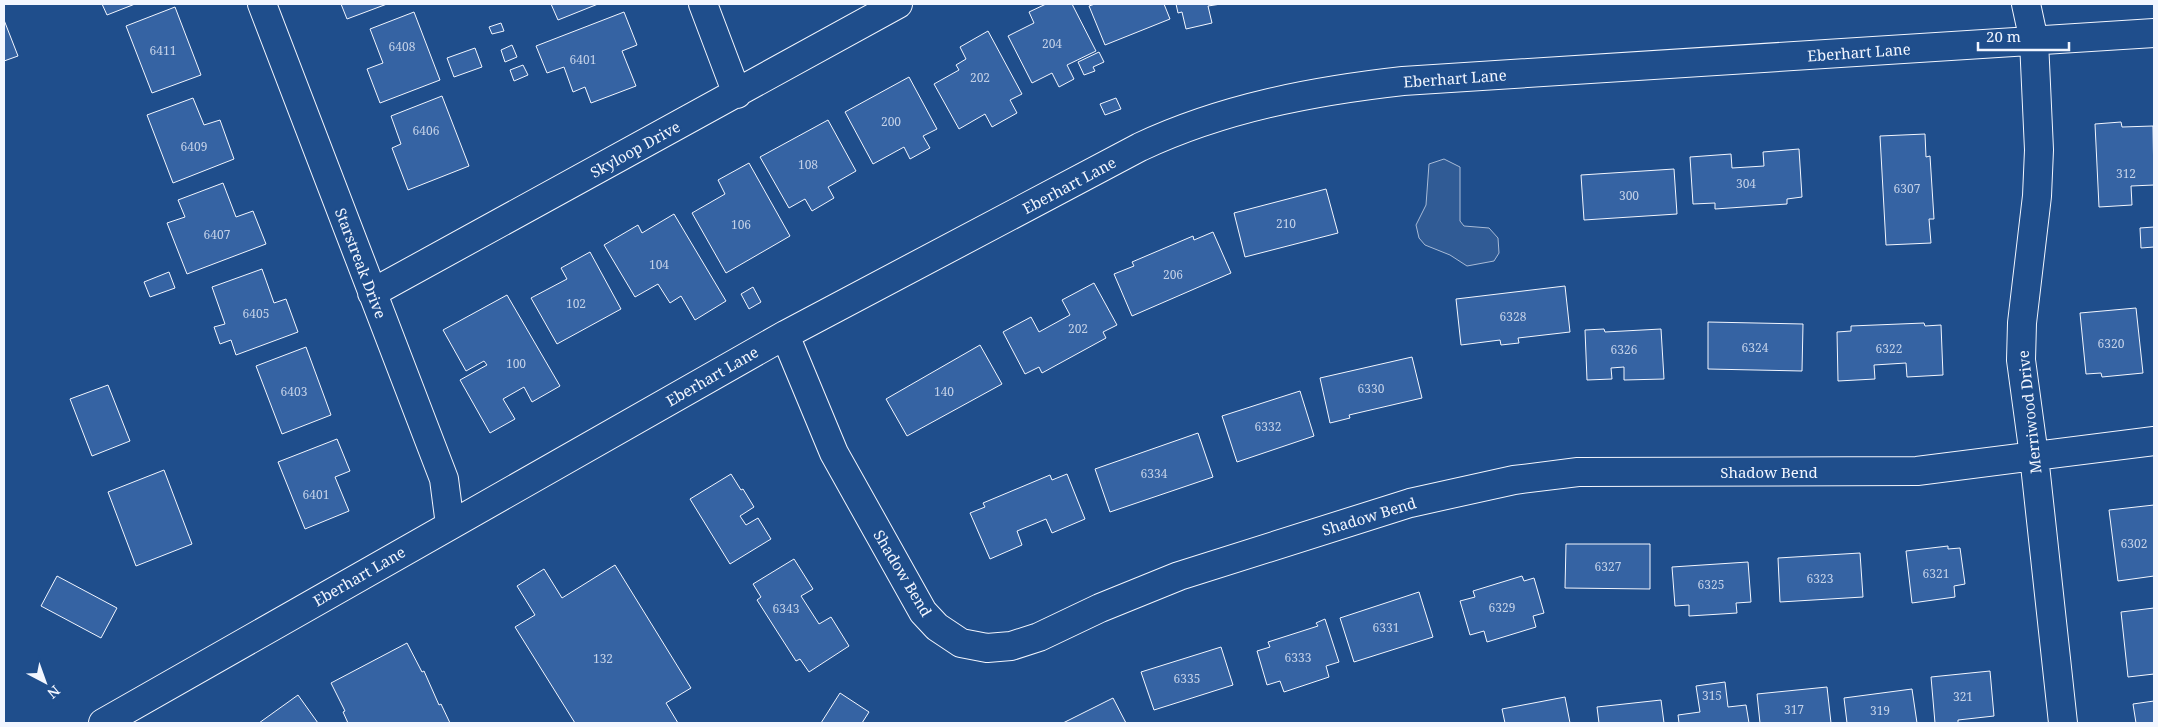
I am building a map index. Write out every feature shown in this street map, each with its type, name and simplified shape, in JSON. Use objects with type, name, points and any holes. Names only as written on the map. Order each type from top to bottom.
[{"type":"street","name":"Starstreak Drive","points":[[262,4],[444,479],[450,525]]},
{"type":"street","points":[[703,4],[737,94]]},
{"type":"street","name":"Skyloop Drive","points":[[372,292],[737,94],[898,4]]},
{"type":"street","name":"Merriwood Drive","points":[[2026,4],[2034,40],[2039,150],[2037,196],[2022,323],[2021,360],[2034,456],[2063,723]]},
{"type":"street","name":"Eberhart Lane","points":[[102,723],[785,335],[1140,146],[1225,115],[1280,100],[1339,88],[1403,81],[2154,33]]},
{"type":"street","name":"Shadow Bend","points":[[785,335],[834,453],[923,612],[937,627],[961,643],[987,648],[1011,646],[1039,637],[1100,608],[1179,576],[1410,503],[1514,480],[1578,472],[1917,471],[2154,441]]},
{"type":"shaded area","points":[[1444,159],[1460,167],[1460,221],[1464,226],[1489,228],[1498,238],[1499,253],[1494,261],[1467,266],[1450,255],[1425,245],[1419,238],[1416,225],[1426,205],[1429,164]]},
{"type":"building","points":[[102,4],[135,4],[107,15]]},
{"type":"building","points":[[341,4],[387,4],[347,19]]},
{"type":"building","points":[[551,4],[598,4],[558,20]]},
{"type":"building","points":[[1046,4],[1072,4],[1096,51],[1067,65],[1074,79],[1059,87],[1052,73],[1032,83],[1008,36],[1034,23],[1029,12]]},
{"type":"building","points":[[1095,4],[1164,4],[1170,19],[1105,45],[1089,6]]},
{"type":"building","points":[[1176,4],[1221,4],[1208,6],[1212,23],[1186,29],[1182,12],[1178,13]]},
{"type":"building","points":[[175,7],[201,75],[152,93],[126,26]]},
{"type":"building","points":[[414,12],[440,80],[380,103],[367,69],[383,63],[370,29]]},
{"type":"building","points":[[624,12],[637,45],[622,51],[636,86],[591,103],[585,87],[573,92],[564,67],[547,73],[536,46]]},
{"type":"building","points":[[4,20],[18,56],[4,61]]},
{"type":"building","points":[[501,23],[504,31],[492,34],[489,27]]},
{"type":"building","points":[[988,31],[1022,94],[1010,100],[1017,113],[992,127],[985,114],[959,129],[934,84],[959,70],[956,65],[966,59],[960,47]]},
{"type":"building","points":[[512,45],[517,57],[505,62],[501,50]]},
{"type":"building","points":[[475,48],[482,67],[454,77],[447,58]]},
{"type":"building","points":[[1099,52],[1104,62],[1093,67],[1095,71],[1084,75],[1078,62]]},
{"type":"building","points":[[523,65],[528,75],[514,81],[510,70]]},
{"type":"building","points":[[909,77],[937,129],[923,136],[930,148],[910,159],[904,147],[873,164],[845,112]]},
{"type":"building","points":[[442,96],[469,166],[408,190],[392,148],[401,144],[391,116]]},
{"type":"building","points":[[193,98],[204,125],[220,120],[234,159],[173,183],[147,115]]},
{"type":"building","points":[[1116,98],[1121,109],[1105,115],[1100,104]]},
{"type":"building","points":[[828,120],[856,171],[828,187],[834,198],[812,211],[805,199],[789,208],[760,157]]},
{"type":"building","points":[[2121,122],[2122,127],[2153,126],[2154,185],[2131,186],[2132,205],[2099,207],[2095,124]]},
{"type":"building","points":[[1925,134],[1926,157],[1930,156],[1934,219],[1929,219],[1931,243],[1886,245],[1880,136]]},
{"type":"building","points":[[1799,149],[1802,197],[1787,199],[1787,204],[1715,209],[1715,203],[1693,204],[1690,157],[1731,154],[1732,168],[1764,166],[1763,152]]},
{"type":"building","points":[[749,163],[790,236],[726,273],[692,213],[725,194],[718,180]]},
{"type":"building","points":[[1674,169],[1677,214],[1584,220],[1581,175]]},
{"type":"building","points":[[223,183],[236,217],[253,211],[266,244],[187,274],[167,223],[185,217],[178,200]]},
{"type":"building","points":[[1326,189],[1338,233],[1245,257],[1234,213]]},
{"type":"building","points":[[674,214],[726,301],[695,320],[681,296],[670,303],[658,284],[635,297],[604,245],[638,225],[642,233]]},
{"type":"building","points":[[2154,227],[2154,247],[2141,248],[2140,228]]},
{"type":"building","points":[[1213,232],[1231,273],[1132,316],[1114,274],[1134,266],[1132,262],[1193,236],[1194,240]]},
{"type":"building","points":[[590,252],[621,309],[557,344],[531,298],[567,279],[561,268]]},
{"type":"building","points":[[262,269],[274,303],[286,299],[298,332],[236,355],[231,340],[220,344],[214,327],[225,324],[212,287]]},
{"type":"building","points":[[169,272],[175,288],[150,297],[144,282]]},
{"type":"building","points":[[1094,283],[1117,325],[1103,332],[1106,338],[1042,373],[1039,367],[1025,374],[1003,332],[1031,317],[1039,332],[1070,315],[1062,300]]},
{"type":"building","points":[[1565,286],[1570,332],[1518,338],[1519,343],[1501,345],[1500,340],[1461,345],[1456,299]]},
{"type":"building","points":[[753,287],[761,302],[749,309],[741,294]]},
{"type":"building","points":[[507,295],[560,386],[532,402],[524,387],[503,399],[515,419],[490,433],[460,380],[487,365],[484,361],[466,371],[443,330]]},
{"type":"building","points":[[2136,308],[2143,373],[2102,377],[2101,373],[2086,374],[2080,313]]},
{"type":"building","points":[[1708,322],[1803,324],[1802,371],[1708,369]]},
{"type":"building","points":[[1924,323],[1925,326],[1941,325],[1943,375],[1907,377],[1906,363],[1874,365],[1875,379],[1838,381],[1837,332],[1851,331],[1851,326]]},
{"type":"building","points":[[1604,329],[1605,332],[1661,329],[1664,379],[1624,380],[1624,367],[1611,368],[1612,379],[1587,380],[1585,330]]},
{"type":"building","points":[[980,345],[1002,384],[907,436],[886,399]]},
{"type":"building","points":[[306,347],[331,415],[282,434],[256,366]]},
{"type":"building","points":[[1412,357],[1422,398],[1349,415],[1350,418],[1330,423],[1320,378]]},
{"type":"building","points":[[108,385],[130,441],[92,456],[70,399]]},
{"type":"building","points":[[1300,391],[1314,436],[1237,462],[1222,416]]},
{"type":"building","points":[[1198,433],[1213,477],[1110,512],[1095,469]]},
{"type":"building","points":[[337,439],[350,471],[335,477],[349,511],[305,529],[278,462]]},
{"type":"building","points":[[164,470],[192,544],[136,566],[108,492]]},
{"type":"building","points":[[731,474],[754,507],[740,516],[746,525],[758,518],[771,539],[730,564],[690,499]]},
{"type":"building","points":[[1067,474],[1085,519],[1052,533],[1046,519],[1017,531],[1022,545],[990,559],[970,513],[985,507],[983,503],[1050,475],[1052,480]]},
{"type":"building","points":[[2154,505],[2154,576],[2118,581],[2109,510]]},
{"type":"building","points":[[1566,544],[1650,544],[1650,589],[1565,588]]},
{"type":"building","points":[[1948,546],[1948,549],[1960,548],[1965,584],[1954,586],[1955,597],[1912,603],[1906,551]]},
{"type":"building","points":[[1860,553],[1863,597],[1780,602],[1778,558]]},
{"type":"building","points":[[794,559],[813,589],[801,596],[819,624],[831,617],[849,646],[809,672],[800,659],[796,661],[757,600],[761,597],[753,584]]},
{"type":"building","points":[[1748,562],[1751,602],[1736,603],[1737,613],[1689,616],[1689,605],[1675,606],[1672,567]]},
{"type":"building","points":[[615,565],[691,688],[666,703],[678,723],[575,723],[515,627],[535,615],[517,586],[544,569],[562,598]]},
{"type":"building","points":[[57,576],[117,608],[101,638],[41,606]]},
{"type":"building","points":[[1522,576],[1524,581],[1534,578],[1544,613],[1533,616],[1536,627],[1487,642],[1484,631],[1470,635],[1460,601],[1475,597],[1473,591]]},
{"type":"building","points":[[1419,592],[1433,637],[1354,662],[1340,618]]},
{"type":"building","points":[[2154,608],[2154,674],[2128,677],[2121,612]]},
{"type":"building","points":[[1325,619],[1339,662],[1326,666],[1329,677],[1284,692],[1280,681],[1267,685],[1257,651],[1270,647],[1268,642],[1318,626],[1316,623]]},
{"type":"building","points":[[407,643],[422,672],[424,671],[439,705],[441,704],[450,723],[348,723],[343,712],[345,711],[331,683]]},
{"type":"building","points":[[1221,647],[1233,685],[1154,710],[1141,672]]},
{"type":"building","points":[[1990,671],[1994,716],[1958,720],[1958,723],[1935,723],[1931,677]]},
{"type":"building","points":[[1725,682],[1728,707],[1746,705],[1749,723],[1679,723],[1678,715],[1700,712],[1696,686]]},
{"type":"building","points":[[1827,687],[1831,723],[1760,723],[1757,694]]},
{"type":"building","points":[[1912,689],[1917,723],[1847,723],[1844,698]]},
{"type":"building","points":[[840,693],[869,712],[862,723],[821,723]]},
{"type":"building","points":[[298,695],[318,723],[259,723]]},
{"type":"building","points":[[1565,697],[1570,723],[1505,723],[1502,709]]},
{"type":"building","points":[[1113,698],[1126,723],[1063,723]]},
{"type":"building","points":[[1661,700],[1664,723],[1599,723],[1597,707]]},
{"type":"building","points":[[2154,701],[2154,723],[2136,723],[2133,704]]}]
